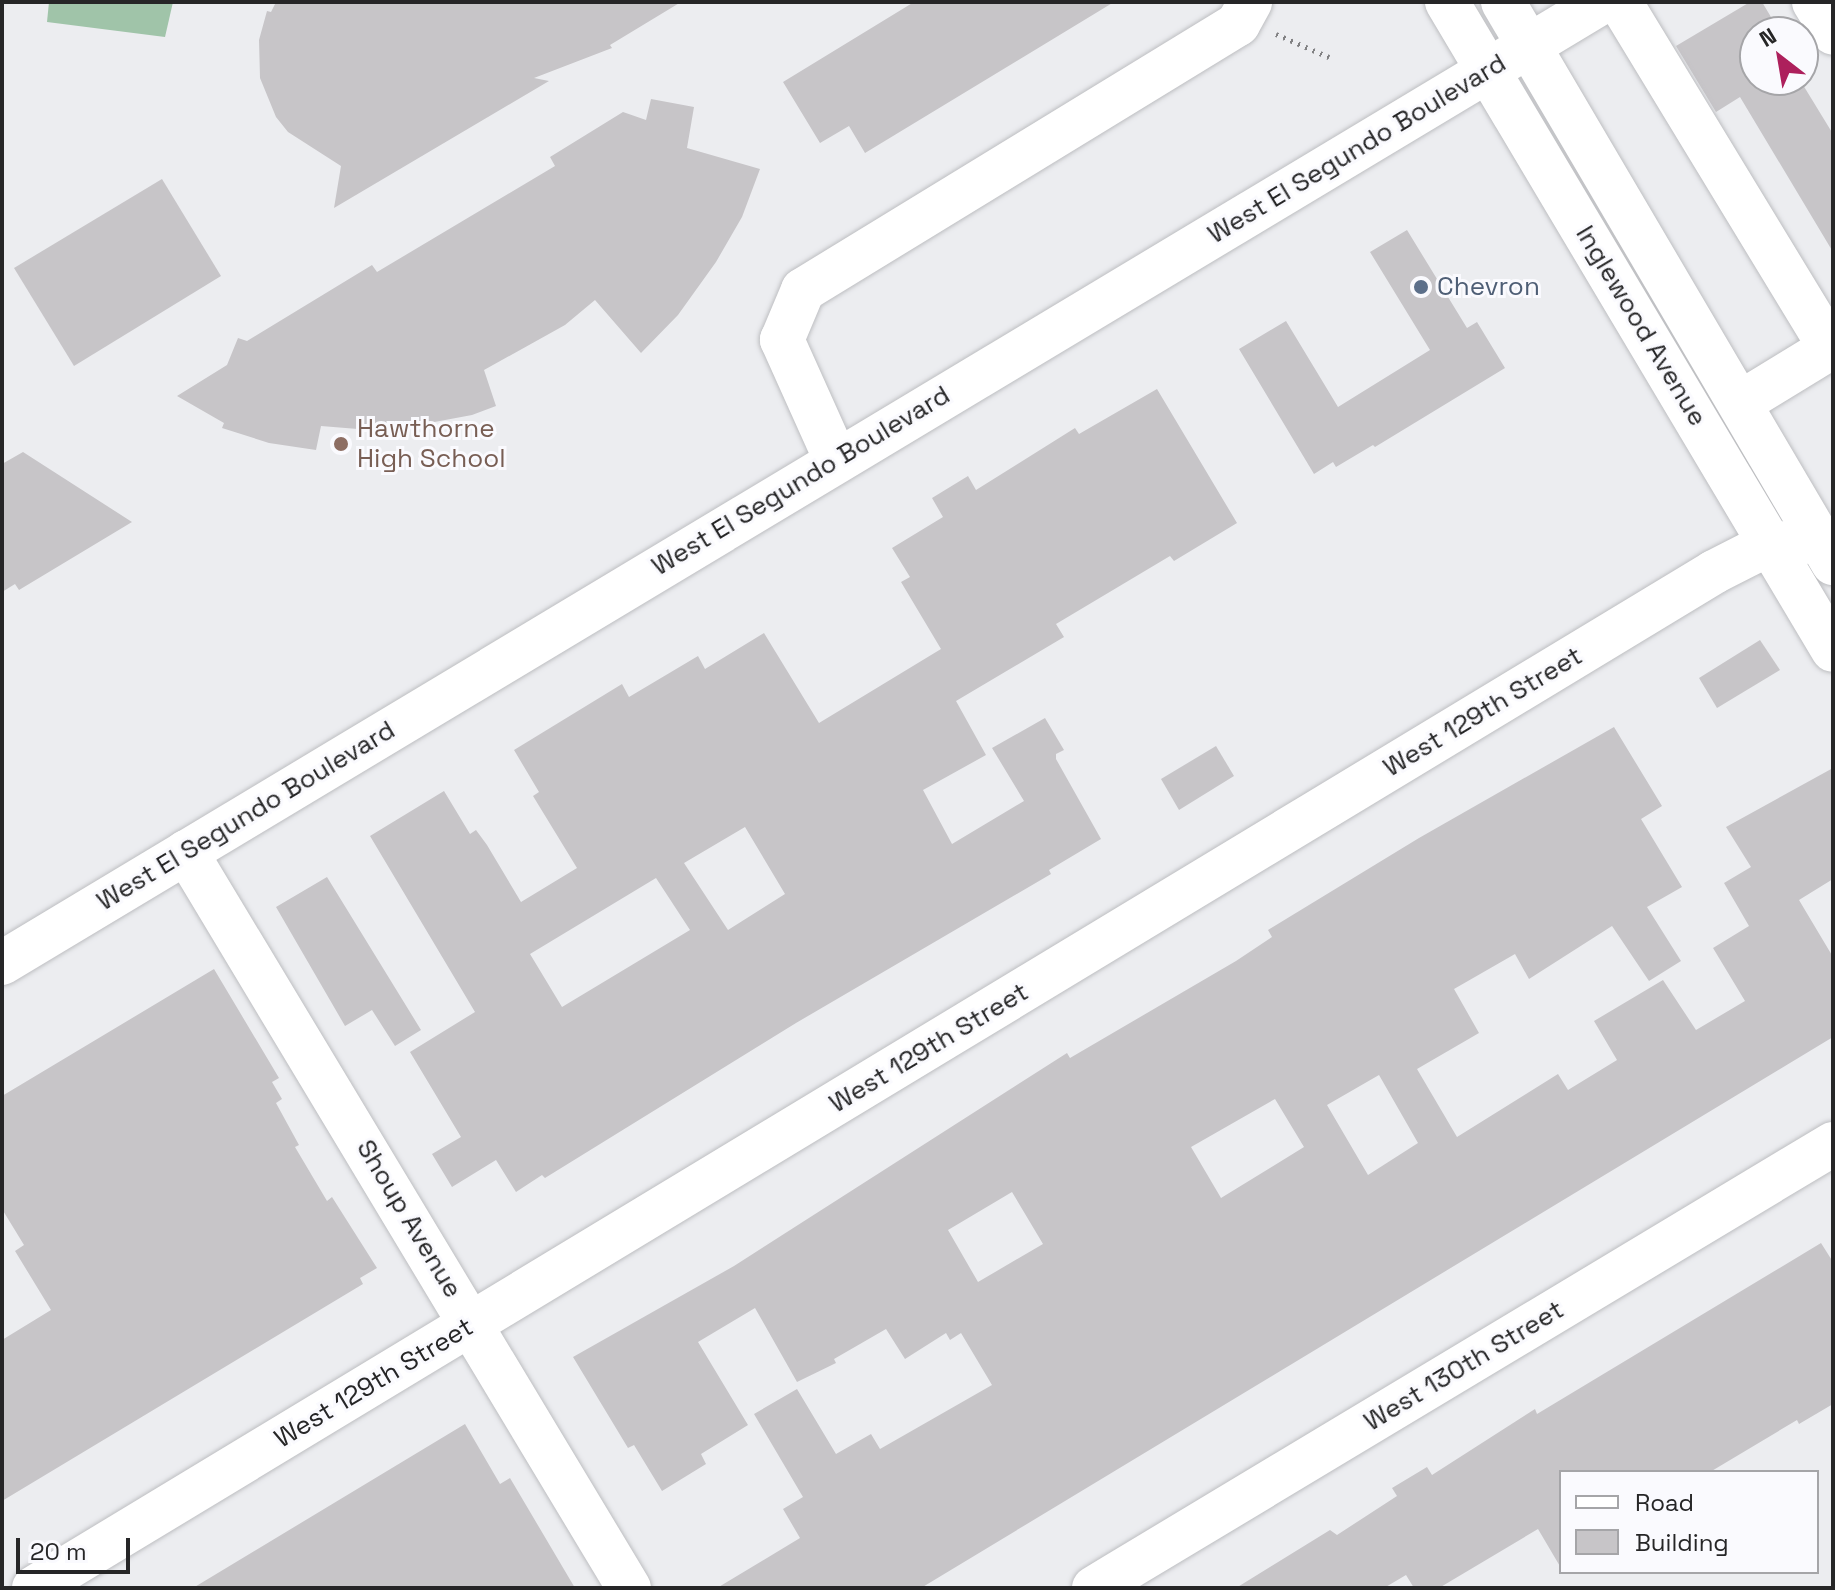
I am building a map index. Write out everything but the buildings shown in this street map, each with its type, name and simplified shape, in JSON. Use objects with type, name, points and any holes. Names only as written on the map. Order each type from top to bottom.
[{"type":"street","name":"Inglewood Avenue","points":[[1447,2],[1833,650]]},
{"type":"street","name":"Inglewood Avenue","points":[[1503,2],[1740,403],[1829,546]]},
{"type":"street","name":"West El Segundo Boulevard","points":[[2,963],[1602,2]]},
{"type":"street","points":[[1620,2],[1830,348],[1740,403]]},
{"type":"street","points":[[1814,2],[1833,33]]},
{"type":"street","points":[[836,460],[782,340],[803,290],[1238,24],[1262,17]]},
{"type":"street","name":"West 129th Street","points":[[34,1588],[1700,580],[1769,544],[1829,546]]},
{"type":"street","name":"Shoup Avenue","points":[[186,852],[629,1588]]},
{"type":"street","name":"West 130th Street","points":[[1094,1588],[1833,1144]]},
{"type":"path","points":[[1262,17],[1329,57]]},
{"type":"green space","points":[[49,2],[173,2],[165,37],[47,22]]},
{"type":"place","name":"Chevron","points":[[1421,287]]},
{"type":"place","name":"Hawthorne High School","points":[[341,444]]}]
